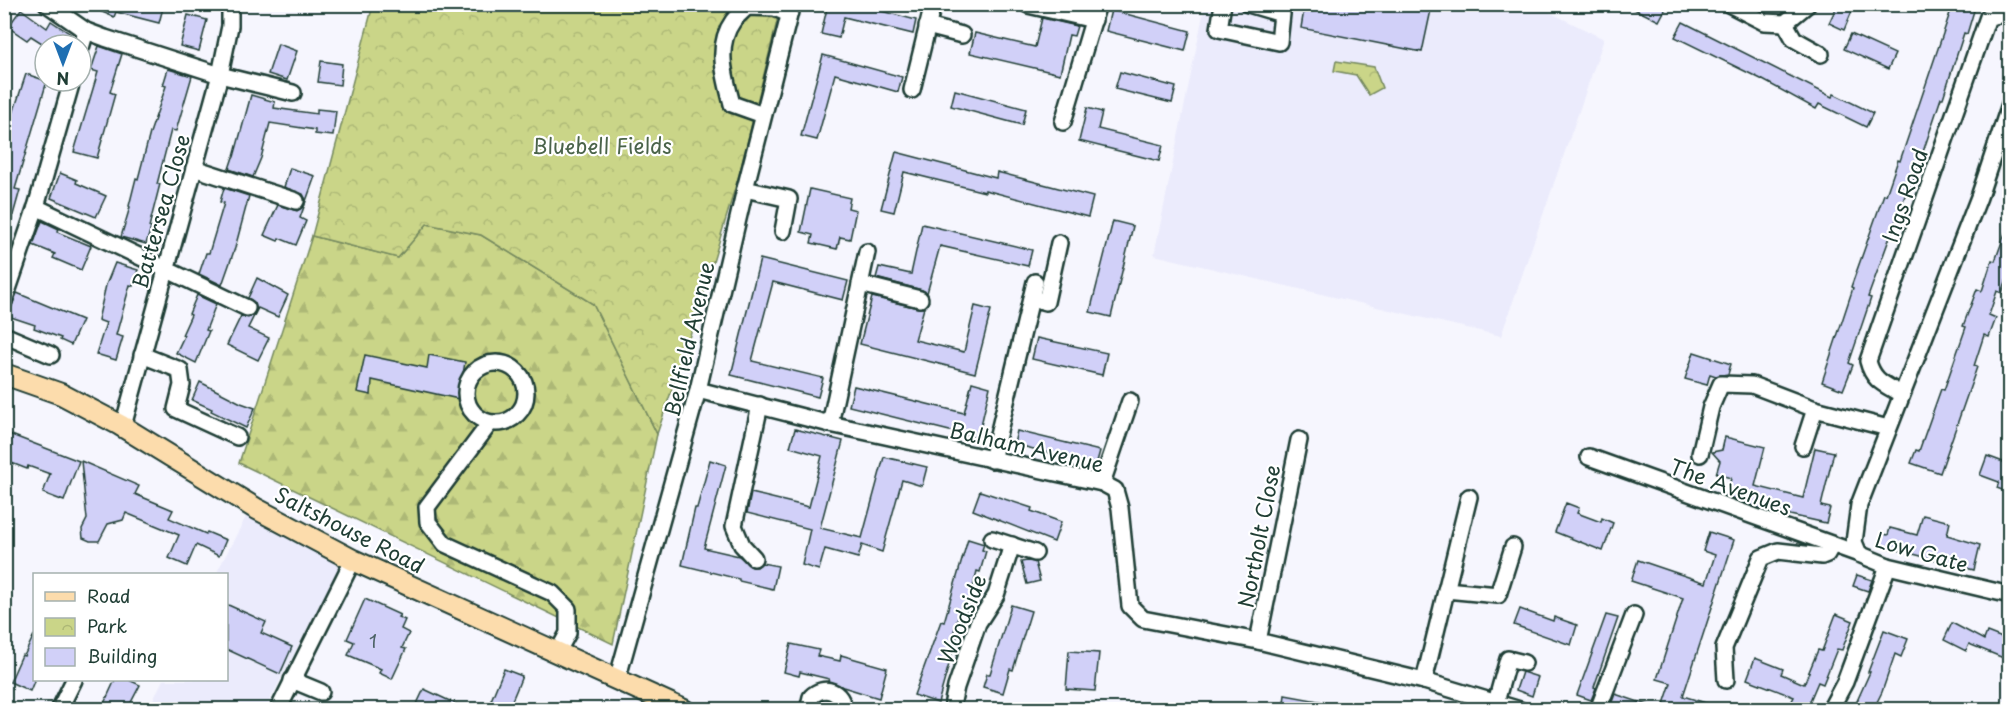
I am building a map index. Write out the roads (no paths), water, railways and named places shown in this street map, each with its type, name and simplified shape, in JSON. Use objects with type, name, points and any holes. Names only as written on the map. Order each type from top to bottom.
[{"type":"main road","name":"Saltshouse Road","points":[[4,374],[61,394],[123,426],[255,508],[353,560],[684,710]]},
{"type":"street","points":[[47,4],[86,31],[220,75],[292,93]]},
{"type":"street","name":"Battersea Close","points":[[123,426],[220,75],[230,26],[230,4]]},
{"type":"street","points":[[912,90],[933,4]]},
{"type":"street","points":[[1063,122],[1098,4]]},
{"type":"street","points":[[1223,4],[1219,29],[1279,42],[1282,14],[1250,5]]},
{"type":"street","points":[[1729,4],[1764,22],[1785,23],[1808,4]]},
{"type":"street","points":[[1028,5],[1094,20]]},
{"type":"street","points":[[763,115],[732,104],[723,61],[724,41],[733,21],[747,8],[791,9]]},
{"type":"street","name":"Bellfield Avenue","points":[[617,680],[698,390],[763,115],[791,9]]},
{"type":"street","name":"Ings Road","points":[[1901,394],[1872,374],[1868,361],[1988,17],[2010,13]]},
{"type":"street","points":[[1785,23],[1794,39],[1821,54]]},
{"type":"street","points":[[927,26],[962,35]]},
{"type":"street","points":[[4,301],[36,207],[69,93]]},
{"type":"street","points":[[1859,554],[1854,542],[1859,505],[1979,197],[2010,104]]},
{"type":"street","points":[[194,168],[296,201]]},
{"type":"street","points":[[745,189],[789,199],[783,231]]},
{"type":"street","points":[[36,207],[247,308]]},
{"type":"street","points":[[1031,298],[1046,302],[1059,243]]},
{"type":"street","points":[[830,424],[867,252]]},
{"type":"street","points":[[992,460],[1035,282]]},
{"type":"street","points":[[860,284],[920,299]]},
{"type":"street","points":[[4,335],[51,355]]},
{"type":"street","points":[[142,355],[180,370],[182,385],[176,409],[237,437]]},
{"type":"street","points":[[504,364],[520,376],[525,385],[524,405],[510,420],[490,423],[481,420],[468,406],[466,387],[470,378],[485,365],[504,364]]},
{"type":"street","points":[[1701,454],[1711,407],[1721,384],[1752,385],[1815,409],[1888,428]]},
{"type":"street","name":"Balham Avenue","points":[[698,390],[830,424],[1102,483],[1115,490],[1120,508],[1130,606],[1143,620],[1258,640],[1424,681],[1520,710]]},
{"type":"street","points":[[1102,483],[1130,401]]},
{"type":"street","points":[[754,558],[741,545],[734,526],[760,405]]},
{"type":"street","points":[[1803,446],[1815,409]]},
{"type":"street","points":[[490,423],[428,507],[428,522],[445,544],[552,593],[568,609],[568,633],[557,653]]},
{"type":"street","name":"Northolt Close","points":[[1258,640],[1299,440]]},
{"type":"street","name":"The Avenues","points":[[1589,457],[1859,554]]},
{"type":"street","points":[[1424,681],[1469,497]]},
{"type":"street","points":[[992,539],[1035,553]]},
{"type":"street","name":"Woodside","points":[[953,710],[956,687],[978,623],[996,595],[1012,545]]},
{"type":"street","points":[[1726,680],[1724,648],[1761,558],[1778,551],[1822,555],[1827,554],[1833,545]]},
{"type":"street","points":[[1446,590],[1498,595],[1513,547]]},
{"type":"street","name":"Low Gate","points":[[1859,554],[1888,566],[2010,595]]},
{"type":"street","points":[[278,710],[353,560]]},
{"type":"street","points":[[1830,710],[1845,682],[1888,566]]},
{"type":"street","points":[[1598,710],[1634,615]]},
{"type":"street","points":[[1496,702],[1508,659],[1524,663]]},
{"type":"street","points":[[292,680],[321,692]]},
{"type":"street","points":[[59,710],[74,681]]},
{"type":"street","points":[[808,710],[811,697],[820,690],[838,694],[842,699],[843,710]]},
{"type":"park label","name":"Bluebell Fields","points":[[602,145]]}]
